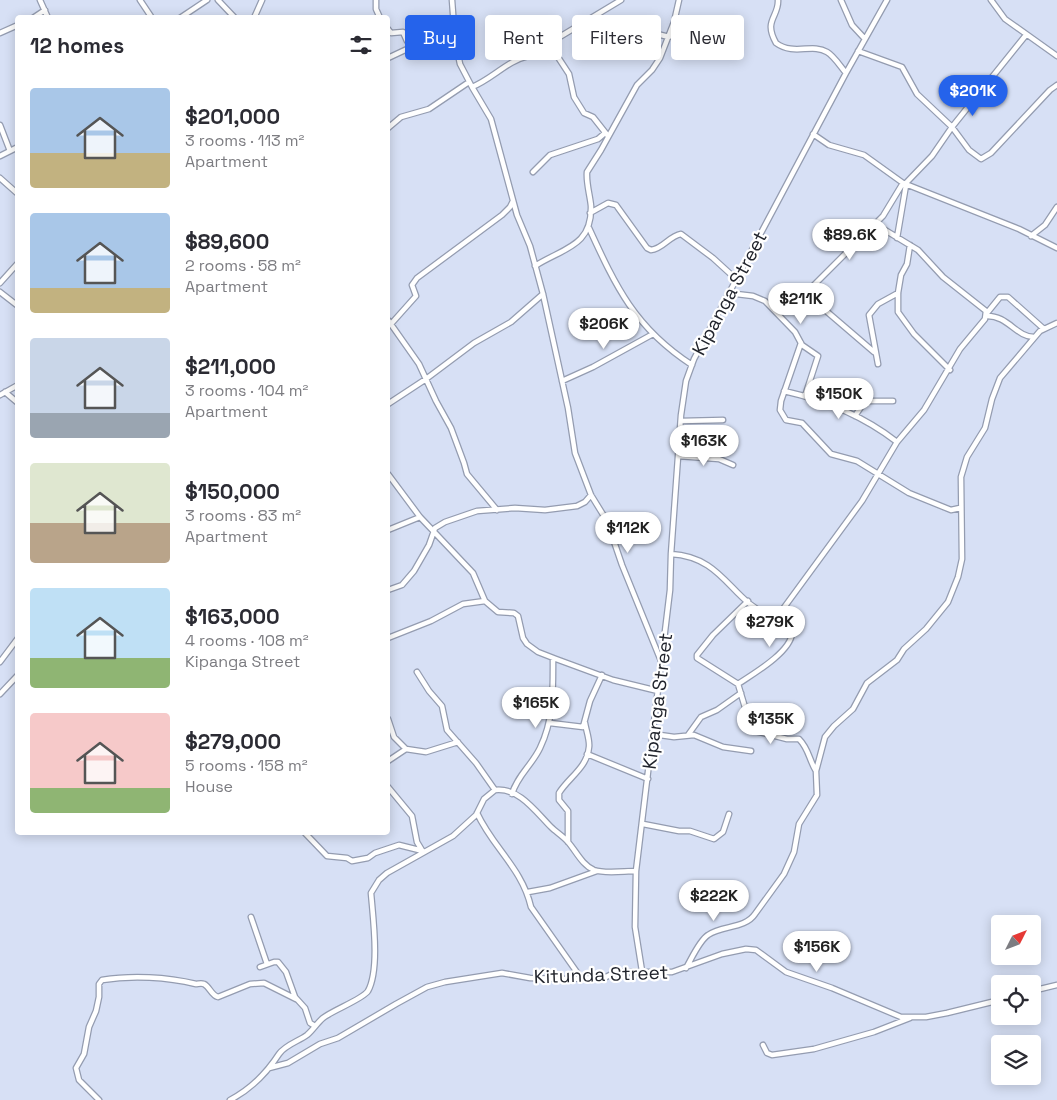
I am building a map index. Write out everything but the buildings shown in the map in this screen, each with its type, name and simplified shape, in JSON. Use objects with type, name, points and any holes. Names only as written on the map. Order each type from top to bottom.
[{"type":"street","points":[[40,0],[47,15]]},
{"type":"street","points":[[140,0],[150,15]]},
{"type":"street","points":[[184,15],[206,0]]},
{"type":"street","points":[[218,0],[232,15]]},
{"type":"street","points":[[255,15],[262,0]]},
{"type":"street","points":[[376,0],[376,9],[379,15]]},
{"type":"street","points":[[452,0],[453,15]]},
{"type":"street","points":[[562,35],[620,0]]},
{"type":"street","points":[[535,266],[580,241],[588,231],[590,213],[586,173],[637,85],[652,70],[660,58],[669,37],[680,0]]},
{"type":"street","points":[[778,0],[771,24],[772,35],[776,43],[796,50],[822,49],[830,54],[846,73]]},
{"type":"street","points":[[841,0],[852,25],[865,39]]},
{"type":"street","name":"Kipanga Street","points":[[642,971],[635,927],[636,871],[670,590],[678,456],[686,381],[728,292],[887,0]]},
{"type":"street","points":[[992,1],[1005,19],[1026,36],[1057,56]]},
{"type":"street","points":[[38,15],[45,10]]},
{"type":"street","points":[[0,33],[15,26]]},
{"type":"street","points":[[390,31],[392,33],[403,32],[405,36]]},
{"type":"street","points":[[661,35],[669,37]]},
{"type":"street","points":[[771,307],[804,292],[875,224],[905,184],[932,156],[952,127],[1026,36]]},
{"type":"street","points":[[390,57],[405,50]]},
{"type":"street","points":[[858,51],[902,68],[917,94],[952,127],[964,145],[975,155],[983,159],[991,153],[1050,90],[1057,86]]},
{"type":"street","points":[[459,60],[470,85],[491,119],[513,200],[535,266],[543,294],[576,453],[591,495],[607,522],[622,565],[662,662]]},
{"type":"street","points":[[390,126],[401,117],[428,109],[470,85],[486,81],[516,60]]},
{"type":"street","points":[[560,60],[569,74],[575,99],[584,113],[593,117],[607,134]]},
{"type":"street","points":[[0,125],[10,151]]},
{"type":"street","points":[[533,172],[550,155],[598,139],[607,134]]},
{"type":"street","points":[[813,134],[829,146],[864,155],[905,184],[1019,229],[1057,248]]},
{"type":"street","points":[[0,156],[15,148]]},
{"type":"street","points":[[0,178],[15,191]]},
{"type":"street","points":[[897,238],[905,184]]},
{"type":"street","points":[[497,510],[467,474],[451,428],[409,348],[391,324],[416,296],[412,285],[417,278],[502,215],[510,207],[513,200]]},
{"type":"street","points":[[590,213],[608,203],[616,205],[647,248],[651,250],[656,250],[674,236],[681,234],[713,258],[736,279]]},
{"type":"street","points":[[1030,236],[1045,225],[1057,207]]},
{"type":"street","points":[[875,224],[910,245],[943,277],[986,309],[986,315]]},
{"type":"street","points":[[588,227],[626,303],[671,352],[692,365]]},
{"type":"street","points":[[910,245],[907,264],[900,276],[897,308],[899,317],[950,370]]},
{"type":"street","points":[[0,283],[15,266]]},
{"type":"street","points":[[0,292],[15,304]]},
{"type":"street","points":[[728,292],[759,298],[771,307],[795,332],[801,343],[819,358],[805,396]]},
{"type":"street","points":[[804,292],[874,352]]},
{"type":"street","points":[[878,364],[874,352],[869,315],[878,304],[898,293]]},
{"type":"street","points":[[390,403],[426,379],[474,343],[511,322],[543,294]]},
{"type":"street","points":[[671,554],[691,558],[714,568],[748,601],[772,616],[782,611],[862,500],[876,474],[898,442],[920,415],[950,370],[960,349],[1000,298],[1008,297],[1044,329]]},
{"type":"street","points":[[986,315],[997,316],[1026,336],[1034,337]]},
{"type":"street","points":[[686,968],[707,936],[751,919],[784,874],[794,852],[799,824],[816,795],[816,771],[825,737],[853,709],[861,697],[866,684],[897,660],[903,650],[926,629],[948,602],[958,577],[962,554],[960,508],[962,472],[967,457],[985,428],[1000,378],[1034,337],[1057,322]]},
{"type":"street","points":[[562,381],[593,367],[653,334]]},
{"type":"street","points":[[801,343],[784,391],[780,410],[786,420],[802,423],[831,454],[857,460],[876,474],[913,496],[952,510],[960,508]]},
{"type":"street","points":[[4,392],[15,386]]},
{"type":"street","points":[[0,388],[15,401]]},
{"type":"street","points":[[784,391],[805,396],[855,416],[898,442]]},
{"type":"street","points":[[855,416],[865,401],[893,401]]},
{"type":"street","points":[[681,421],[723,420]]},
{"type":"street","points":[[678,456],[719,459],[733,465]]},
{"type":"street","points":[[390,477],[420,517],[473,573],[484,601],[498,612],[517,614],[525,641],[538,652],[602,675],[658,691]]},
{"type":"street","points":[[390,589],[399,587],[414,571],[429,544],[433,532],[441,524],[456,516],[477,511],[515,508],[545,510],[577,506],[586,502],[591,495]]},
{"type":"street","points":[[390,529],[420,517]]},
{"type":"street","points":[[390,637],[431,621],[463,604],[484,601]]},
{"type":"street","points":[[748,601],[714,634],[697,655],[699,659],[738,684],[750,724],[755,731],[786,739],[799,739],[807,748],[810,761],[816,771]]},
{"type":"street","points":[[738,684],[772,660],[792,638],[792,633],[781,619],[782,611]]},
{"type":"street","points":[[0,662],[15,642]]},
{"type":"street","points":[[512,794],[515,783],[540,747],[550,723],[553,658]]},
{"type":"street","points":[[417,672],[429,691],[442,706],[445,726],[495,790],[512,794],[531,805],[549,826],[568,842],[582,860],[597,870]]},
{"type":"street","points":[[568,842],[568,811],[559,800],[559,793],[578,772],[587,754],[590,744],[585,723],[590,700],[602,675]]},
{"type":"street","points":[[0,694],[15,678]]},
{"type":"street","points":[[688,735],[701,717],[717,710],[741,693]]},
{"type":"street","points":[[550,723],[581,728],[585,723]]},
{"type":"street","points":[[390,724],[395,738],[406,749],[426,752],[458,742]]},
{"type":"street","points":[[653,734],[674,737],[688,735],[700,737],[723,747],[750,751]]},
{"type":"street","points":[[390,760],[406,749]]},
{"type":"street","points":[[587,754],[648,779]]},
{"type":"street","points":[[390,789],[412,816],[417,842],[423,852]]},
{"type":"street","points":[[230,1100],[255,1084],[277,1060],[279,1054],[307,1035],[334,1010],[361,998],[368,992],[375,954],[371,893],[373,889],[379,880],[387,874],[453,836],[478,812],[484,799],[495,790]]},
{"type":"street","points":[[478,812],[487,832],[516,869],[528,892],[531,907],[580,978]]},
{"type":"street","points":[[643,824],[679,831],[690,831],[714,838],[723,832],[728,814]]},
{"type":"street","points":[[307,835],[327,856],[347,858],[352,861],[368,858],[375,852],[398,845],[423,852]]},
{"type":"street","points":[[528,892],[550,888],[597,870],[636,871]]},
{"type":"street","points":[[250,917],[267,964]]},
{"type":"street","name":"Kitunda Street","points":[[269,1068],[288,1063],[320,1044],[338,1038],[396,1004],[438,984],[502,973],[530,978],[604,978],[615,972],[672,972],[722,954],[753,949],[786,972],[832,988],[890,1014],[911,1018],[947,1013],[991,1002]]},
{"type":"street","points":[[260,967],[278,962],[286,972],[290,988],[296,999],[305,1008],[308,1020],[315,1026]]},
{"type":"street","points":[[99,1100],[79,1080],[76,1068],[84,1054],[89,1026],[96,1011],[99,997],[99,984],[102,980],[122,977],[169,978],[204,984],[212,994],[218,997],[250,984],[264,982],[296,999]]},
{"type":"street","points":[[1041,989],[1057,985]]},
{"type":"street","points":[[763,1045],[765,1051],[772,1055],[814,1049],[874,1032],[911,1018]]}]
